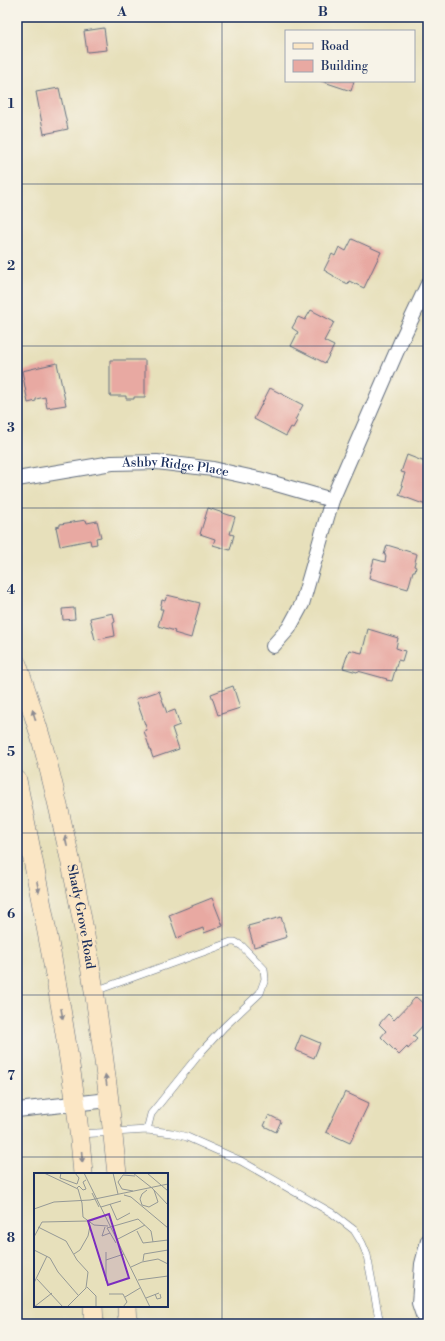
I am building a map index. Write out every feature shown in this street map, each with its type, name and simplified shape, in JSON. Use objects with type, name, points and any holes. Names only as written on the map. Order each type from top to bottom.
[{"type":"main road","name":"Shady Grove Road","points":[[17,664],[35,717],[55,789],[80,902],[109,1100],[117,1173]]},
{"type":"main road","points":[[17,780],[19,804],[52,960],[71,1068],[80,1134],[83,1173]]},
{"type":"main road","points":[[93,1307],[94,1324]]},
{"type":"main road","points":[[127,1307],[128,1324]]},
{"type":"street","points":[[273,646],[289,628],[302,604],[332,500],[428,284]]},
{"type":"street","name":"Ashby Ridge Place","points":[[17,479],[112,463],[157,462],[213,469],[332,500]]},
{"type":"street","points":[[17,1110],[109,1100]]},
{"type":"street","points":[[426,1324],[419,1303],[422,1264],[428,1241]]},
{"type":"lane","points":[[94,991],[231,942],[235,942],[242,946],[264,969],[265,979],[260,993],[224,1027],[201,1052],[151,1114],[148,1130]]},
{"type":"lane","points":[[80,1134],[148,1130],[172,1133],[187,1137],[241,1161],[332,1213],[354,1230],[362,1243],[367,1255],[380,1324]]},
{"type":"building","points":[[104,28],[107,50],[87,52],[84,31]]},
{"type":"building","points":[[324,82],[354,82],[351,91]]},
{"type":"building","points":[[59,88],[68,129],[44,134],[36,92]]},
{"type":"building","points":[[352,239],[381,252],[364,288],[349,281],[348,284],[324,270],[332,254],[335,256],[339,247],[346,251]]},
{"type":"building","points":[[311,310],[334,322],[324,341],[334,346],[325,363],[291,346],[298,332],[292,328],[298,317],[305,320]]},
{"type":"building","points":[[110,360],[145,360],[145,397],[126,399],[126,396],[110,396]]},
{"type":"building","points":[[57,363],[66,405],[47,408],[45,397],[28,403],[22,371]]},
{"type":"building","points":[[270,388],[303,405],[295,420],[297,421],[293,428],[291,427],[286,436],[254,419]]},
{"type":"building","points":[[407,455],[425,462],[427,459],[428,460],[428,498],[426,505],[399,495],[403,486],[401,485],[405,473],[401,472]]},
{"type":"building","points":[[208,508],[235,517],[230,534],[234,535],[230,550],[213,545],[215,539],[200,534]]},
{"type":"building","points":[[86,520],[87,523],[97,521],[101,537],[96,538],[97,544],[91,545],[90,540],[60,546],[56,527],[60,526],[60,524]]},
{"type":"building","points":[[387,545],[417,554],[414,566],[416,567],[415,571],[413,571],[408,589],[369,578],[374,559],[385,562],[386,555],[384,555]]},
{"type":"building","points":[[167,595],[200,603],[191,638],[158,626],[163,609],[160,609],[162,600],[165,601]]},
{"type":"building","points":[[74,608],[75,619],[63,620],[62,609]]},
{"type":"building","points":[[113,613],[115,622],[113,623],[115,636],[95,640],[90,618]]},
{"type":"building","points":[[368,629],[398,638],[396,648],[405,651],[402,661],[398,660],[392,681],[343,668],[349,650],[362,653]]},
{"type":"building","points":[[233,686],[240,708],[218,715],[211,694]]},
{"type":"building","points":[[159,691],[167,713],[175,710],[180,725],[172,728],[179,749],[153,758],[144,731],[147,730],[136,699]]},
{"type":"building","points":[[212,898],[223,926],[204,933],[203,928],[177,938],[169,915]]},
{"type":"building","points":[[281,917],[287,937],[254,947],[248,926]]},
{"type":"building","points":[[416,997],[428,1008],[428,1020],[413,1036],[417,1039],[408,1049],[407,1047],[399,1055],[381,1037],[386,1031],[379,1024],[388,1014],[394,1020]]},
{"type":"building","points":[[301,1035],[320,1043],[314,1058],[295,1050]]},
{"type":"building","points":[[345,1092],[369,1103],[350,1143],[326,1132]]},
{"type":"building","points":[[269,1115],[281,1121],[276,1132],[264,1126]]}]
